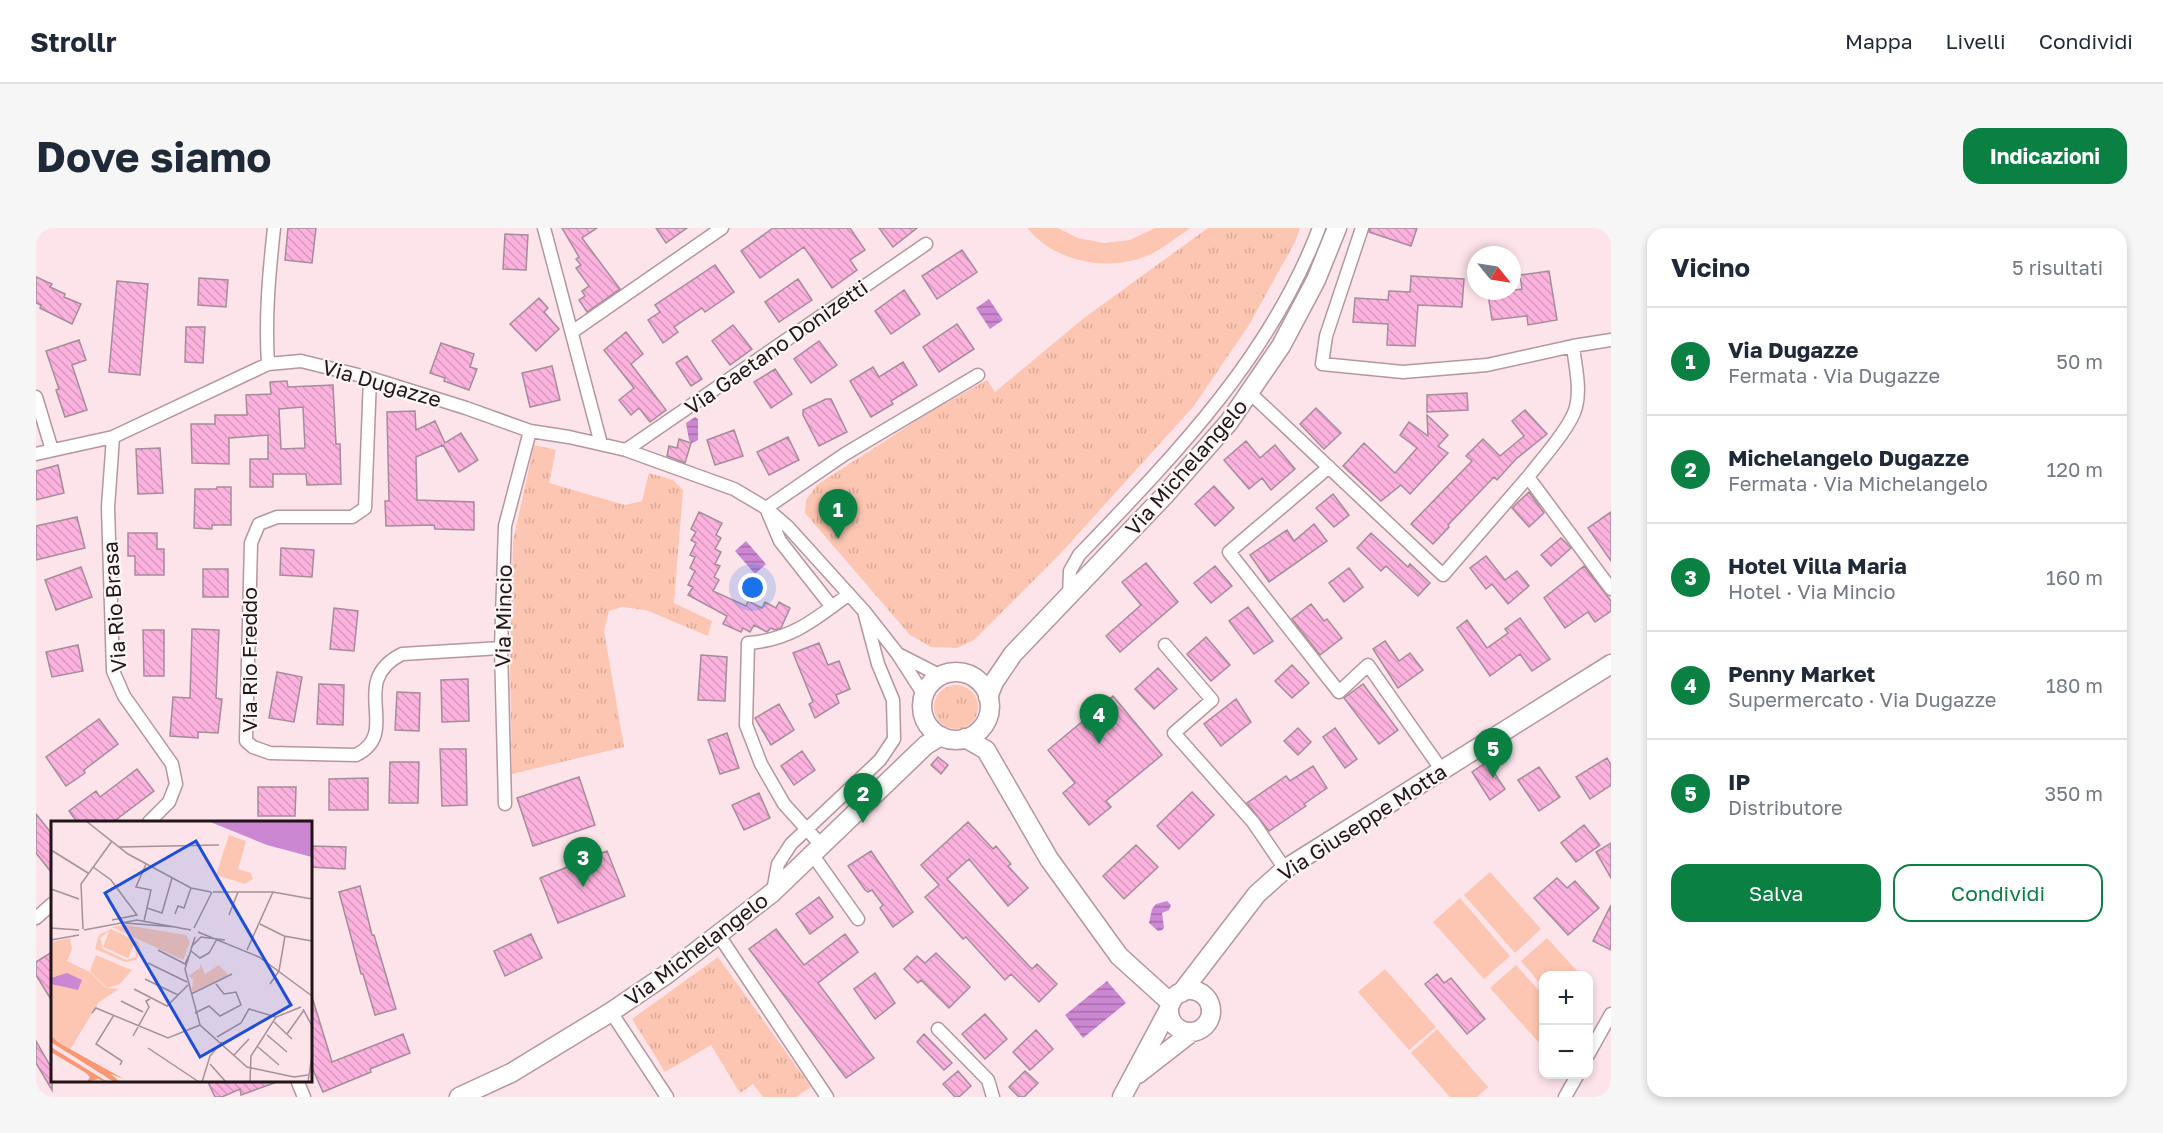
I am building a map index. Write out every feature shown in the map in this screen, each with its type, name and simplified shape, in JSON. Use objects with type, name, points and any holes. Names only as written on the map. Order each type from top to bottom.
[{"type":"street","points":[[268,364],[267,288],[274,228]]},
{"type":"street","points":[[544,228],[601,444]]},
{"type":"street","points":[[572,332],[722,228]]},
{"type":"street","name":"Via Michelangelo","points":[[1069,598],[1070,571],[1079,555],[1190,437],[1264,338],[1319,228]]},
{"type":"street","name":"Via Michelangelo","points":[[988,697],[994,682],[1013,654],[1164,496],[1229,422],[1281,346],[1311,290],[1337,228]]},
{"type":"street","points":[[1362,228],[1326,336],[1322,364],[1403,372],[1487,365],[1611,340]]},
{"type":"street","name":"Via Gaetano Donizetti","points":[[626,450],[926,243]]},
{"type":"street","points":[[1250,393],[1443,575],[1528,477],[1572,418],[1576,406],[1577,390],[1573,346]]},
{"type":"street","name":"Via Dugazze","points":[[36,454],[112,437],[268,364],[300,360],[370,378],[530,431],[626,450],[734,489],[766,508],[788,527],[864,611],[897,653],[924,695]]},
{"type":"street","points":[[832,607],[780,541],[766,508],[845,454],[978,375]]},
{"type":"street","name":"Via Rio Freddo","points":[[370,378],[365,508],[352,518],[277,517],[259,524],[251,543],[246,741],[253,747],[270,753],[356,755],[367,750],[373,742],[377,727],[375,682],[388,661],[402,654],[501,648]]},
{"type":"street","points":[[36,397],[52,450]]},
{"type":"street","name":"Via Mincio","points":[[505,804],[501,648],[505,526],[530,431]]},
{"type":"street","name":"Via Rio Brasa","points":[[112,437],[108,507],[113,671],[124,696],[172,764],[176,784],[169,802],[150,821]]},
{"type":"street","points":[[1329,467],[1229,552],[1339,692],[1368,665],[1441,770]]},
{"type":"street","points":[[1528,477],[1611,589]]},
{"type":"street","points":[[849,594],[811,623],[788,635],[748,643],[747,725],[761,764],[784,804],[808,829],[817,849],[858,919]]},
{"type":"street","name":"Via Dugazze","points":[[772,892],[778,864],[791,844],[880,760],[894,739],[893,700],[878,664],[864,611]]},
{"type":"street","points":[[1165,645],[1212,700],[1174,733],[1253,822],[1286,868]]},
{"type":"street","name":"Via Dugazze","points":[[897,653],[941,676]]},
{"type":"street","name":"Via Michelangelo","points":[[972,676],[1013,654]]},
{"type":"street","name":"Via Giuseppe Motta","points":[[1122,1097],[1174,1000],[1204,965],[1257,894],[1286,868],[1611,664]]},
{"type":"street","points":[[951,673],[972,676],[985,688],[988,697],[989,713],[986,720],[974,734],[965,738],[949,739],[942,736],[929,727],[925,720],[924,695],[928,687],[941,676],[951,673]]},
{"type":"street","name":"Via Michelangelo","points":[[905,765],[925,720]]},
{"type":"street","points":[[986,720],[1001,773]]},
{"type":"street","name":"Via Michelangelo","points":[[459,1097],[511,1073],[611,1012],[667,974],[772,892],[926,745],[942,736]]},
{"type":"street","points":[[965,738],[986,750],[1049,860],[1119,956],[1149,984],[1174,1000]]},
{"type":"street","points":[[36,918],[51,905]]},
{"type":"street","points":[[718,934],[827,1097]]},
{"type":"street","name":"Via Giuseppe Motta","points":[[1134,1077],[1192,1032],[1199,1031],[1208,1022],[1211,1012],[1209,1003],[1211,978],[1220,941]]},
{"type":"street","points":[[1192,1032],[1185,1032],[1175,1026],[1170,1016],[1174,1000],[1188,990],[1198,992],[1209,1003]]},
{"type":"street","points":[[611,1012],[667,1097]]},
{"type":"street","points":[[1593,1046],[1611,1014]]},
{"type":"street","points":[[938,1029],[988,1080],[993,1097]]},
{"type":"street","points":[[1565,1097],[1575,1079]]},
{"type":"street","points":[[298,1082],[304,1097]]},
{"type":"green space","points":[[1027,228],[1058,228],[1078,238],[1104,243],[1130,240],[1155,228],[1190,228],[1151,254],[1135,260],[1101,263],[1068,257],[1053,250]]},
{"type":"green space","points":[[1208,228],[1300,228],[1295,242],[1249,325],[1193,407],[1060,554],[974,640],[957,648],[931,647],[910,635],[805,513],[806,500],[817,485],[928,413],[987,380],[995,392],[1084,318]]},
{"type":"green space","points":[[534,445],[556,450],[549,483],[625,505],[642,501],[649,473],[673,480],[683,490],[674,603],[712,621],[708,636],[646,610],[622,607],[609,611],[604,631],[624,747],[512,774],[510,661],[513,541]]},
{"type":"green space","points":[[956,685],[971,692],[978,707],[971,722],[956,729],[941,722],[934,707],[941,692]]},
{"type":"green space","points":[[1490,872],[1541,929],[1515,953],[1464,895]]},
{"type":"green space","points":[[1460,898],[1510,956],[1484,979],[1433,922]]},
{"type":"green space","points":[[1547,938],[1577,971],[1539,971],[1539,982],[1521,961]]},
{"type":"green space","points":[[718,957],[811,1087],[796,1097],[763,1097],[753,1084],[740,1093],[711,1045],[665,1072],[632,1019]]},
{"type":"green space","points":[[1516,965],[1539,991],[1539,1043],[1490,988]]},
{"type":"green space","points":[[1385,969],[1436,1027],[1409,1050],[1358,992]]},
{"type":"green space","points":[[1437,1029],[1488,1087],[1477,1097],[1450,1097],[1411,1053]]},
{"type":"shaded area","points":[[989,299],[1003,320],[990,329],[976,308]]},
{"type":"shaded area","points":[[695,417],[698,419],[698,440],[692,443],[689,440],[686,423]]},
{"type":"shaded area","points":[[746,541],[766,564],[755,574],[735,551]]},
{"type":"shaded area","points":[[1167,901],[1171,905],[1169,910],[1162,913],[1164,928],[1158,931],[1149,923],[1152,909],[1156,904]]},
{"type":"shaded area","points":[[1107,981],[1126,1003],[1083,1038],[1065,1015]]},
{"type":"building","points":[[288,228],[316,228],[312,263],[285,260]]},
{"type":"building","points":[[562,228],[597,228],[582,238],[620,289],[587,312],[579,300],[585,296],[582,291],[589,286],[576,268],[581,265],[576,259],[579,257]]},
{"type":"building","points":[[656,228],[687,228],[666,243]]},
{"type":"building","points":[[773,228],[850,228],[865,250],[850,260],[857,270],[832,288],[804,247],[760,278],[741,251]]},
{"type":"building","points":[[879,228],[917,228],[893,247]]},
{"type":"building","points":[[1370,228],[1417,228],[1411,246],[1369,232]]},
{"type":"building","points":[[505,234],[528,235],[526,270],[503,269]]},
{"type":"building","points":[[962,250],[977,272],[937,299],[922,276]]},
{"type":"building","points":[[715,265],[734,292],[705,312],[702,308],[674,327],[678,332],[663,343],[648,320],[660,312],[655,305]]},
{"type":"building","points":[[1549,271],[1557,320],[1528,325],[1527,316],[1492,320],[1489,300],[1521,300],[1521,275]]},
{"type":"building","points":[[1411,276],[1464,279],[1462,307],[1418,305],[1415,346],[1387,345],[1388,324],[1353,322],[1355,298],[1388,300],[1389,291],[1410,292]]},
{"type":"building","points":[[36,277],[52,284],[50,287],[65,294],[64,297],[81,304],[72,324],[40,308],[41,305],[36,303]]},
{"type":"building","points":[[199,278],[228,280],[226,307],[198,305]]},
{"type":"building","points":[[798,279],[812,300],[779,322],[765,302]]},
{"type":"building","points":[[117,281],[148,284],[140,375],[109,372]]},
{"type":"building","points":[[904,290],[920,314],[891,334],[875,311]]},
{"type":"building","points":[[539,298],[548,308],[544,312],[559,329],[536,351],[510,324]]},
{"type":"building","points":[[957,324],[974,349],[939,372],[923,347]]},
{"type":"building","points":[[733,325],[752,349],[730,365],[712,341]]},
{"type":"building","points":[[186,327],[205,327],[203,363],[185,362]]},
{"type":"building","points":[[626,332],[643,354],[631,364],[666,410],[650,422],[639,408],[631,415],[619,400],[634,388],[604,350]]},
{"type":"building","points":[[79,340],[86,360],[72,365],[87,410],[65,417],[56,390],[59,389],[46,351]]},
{"type":"building","points":[[819,341],[837,365],[811,383],[794,359]]},
{"type":"building","points":[[441,343],[474,354],[470,367],[477,369],[469,390],[430,373]]},
{"type":"building","points":[[687,356],[702,379],[691,386],[676,363]]},
{"type":"building","points":[[903,362],[917,385],[891,401],[893,404],[871,417],[850,381],[873,367],[879,377]]},
{"type":"building","points":[[552,366],[560,400],[530,407],[522,373]]},
{"type":"building","points":[[775,369],[792,394],[771,408],[754,382]]},
{"type":"building","points":[[287,381],[288,387],[333,385],[336,444],[340,444],[341,484],[307,485],[306,474],[273,474],[273,487],[250,487],[250,459],[268,459],[268,435],[229,438],[229,464],[192,463],[191,424],[215,424],[215,415],[247,415],[246,395],[271,394],[270,382]],"holes":[[[303,407],[305,448],[281,449],[279,409]]]},
{"type":"building","points":[[1467,393],[1468,410],[1427,412],[1427,395]]},
{"type":"building","points":[[826,399],[831,399],[847,432],[819,446],[803,415],[803,410]]},
{"type":"building","points":[[1316,408],[1341,433],[1324,449],[1300,424]]},
{"type":"building","points":[[1525,410],[1547,434],[1516,459],[1497,480],[1494,477],[1433,544],[1411,524],[1472,461],[1466,456],[1483,439],[1500,456],[1524,436],[1512,421]]},
{"type":"building","points":[[415,411],[416,430],[435,421],[445,443],[461,433],[478,460],[459,472],[443,445],[416,457],[417,500],[474,502],[474,530],[435,529],[434,525],[386,526],[385,501],[389,501],[387,412]]},
{"type":"building","points":[[1427,415],[1448,435],[1438,446],[1448,453],[1410,494],[1401,485],[1381,501],[1343,466],[1364,443],[1395,473],[1417,448],[1400,435],[1409,422],[1428,436]]},
{"type":"building","points":[[734,430],[743,456],[715,465],[707,440]]},
{"type":"building","points":[[788,437],[799,460],[769,475],[757,452]]},
{"type":"building","points":[[679,439],[691,443],[685,463],[667,456],[669,446],[677,448]]},
{"type":"building","points":[[1246,441],[1260,458],[1275,445],[1295,469],[1271,490],[1262,478],[1249,489],[1224,460]]},
{"type":"building","points":[[160,448],[163,493],[138,494],[136,449]]},
{"type":"building","points":[[58,465],[64,493],[36,500],[36,471]]},
{"type":"building","points":[[1214,486],[1234,508],[1215,526],[1195,504]]},
{"type":"building","points":[[217,487],[231,487],[231,525],[212,525],[212,529],[194,528],[195,489],[217,489]]},
{"type":"building","points":[[1529,492],[1544,513],[1529,527],[1512,508]]},
{"type":"building","points":[[1333,494],[1349,515],[1334,527],[1316,508]]},
{"type":"building","points":[[699,512],[722,523],[716,535],[721,538],[715,549],[721,552],[715,564],[720,566],[714,577],[719,580],[713,591],[746,606],[748,601],[762,608],[765,602],[776,608],[779,602],[790,608],[781,628],[775,630],[771,628],[767,632],[754,625],[750,632],[743,628],[741,632],[723,624],[727,616],[688,595],[693,587],[688,585],[695,571],[690,568],[695,557],[690,555],[696,543],[691,540],[696,532],[691,529]]},
{"type":"building","points":[[1611,512],[1611,561],[1588,528]]},
{"type":"building","points":[[77,517],[85,548],[36,560],[36,526]]},
{"type":"building","points":[[1314,524],[1327,541],[1269,582],[1250,555],[1287,530],[1294,541]]},
{"type":"building","points":[[128,533],[157,533],[157,549],[164,549],[164,575],[135,575],[135,556],[128,556]]},
{"type":"building","points":[[1371,533],[1408,567],[1410,564],[1430,583],[1418,596],[1386,566],[1381,571],[1357,548]]},
{"type":"building","points":[[1561,538],[1571,548],[1551,566],[1541,555]]},
{"type":"building","points":[[281,548],[314,550],[312,577],[280,575]]},
{"type":"building","points":[[1486,556],[1505,580],[1517,571],[1529,586],[1508,604],[1492,584],[1486,589],[1470,568]]},
{"type":"building","points":[[1146,563],[1178,602],[1120,652],[1106,636],[1141,605],[1122,582]]},
{"type":"building","points":[[1215,566],[1232,586],[1211,603],[1194,583]]},
{"type":"building","points":[[1584,566],[1611,601],[1611,611],[1595,622],[1588,612],[1565,628],[1544,598]]},
{"type":"building","points":[[81,567],[92,597],[56,610],[45,580]]},
{"type":"building","points":[[1349,568],[1363,587],[1344,602],[1329,583]]},
{"type":"building","points":[[203,569],[228,569],[228,597],[203,597]]},
{"type":"building","points":[[1311,604],[1324,621],[1327,619],[1342,638],[1320,655],[1292,619]]},
{"type":"building","points":[[1248,607],[1273,641],[1254,654],[1229,621]]},
{"type":"building","points":[[334,608],[358,611],[354,651],[330,649]]},
{"type":"building","points":[[1520,618],[1550,659],[1532,671],[1520,654],[1490,676],[1457,628],[1467,620],[1487,648],[1508,633],[1505,629]]},
{"type":"building","points":[[192,629],[219,630],[216,698],[222,699],[218,733],[198,732],[198,738],[170,736],[173,697],[190,698]]},
{"type":"building","points":[[143,630],[164,630],[164,676],[144,676]]},
{"type":"building","points":[[1206,637],[1230,665],[1211,681],[1187,654]]},
{"type":"building","points":[[1385,641],[1399,661],[1410,653],[1423,670],[1398,688],[1373,649]]},
{"type":"building","points":[[819,643],[828,665],[839,661],[850,689],[836,695],[839,703],[815,718],[809,704],[813,702],[793,653]]},
{"type":"building","points":[[78,645],[83,671],[52,677],[46,652]]},
{"type":"building","points":[[701,655],[727,657],[725,701],[698,700]]},
{"type":"building","points":[[1292,665],[1309,683],[1292,698],[1275,681]]},
{"type":"building","points":[[1158,668],[1177,689],[1154,709],[1135,689]]},
{"type":"building","points":[[277,672],[302,677],[294,722],[269,718]]},
{"type":"building","points":[[468,679],[469,721],[442,722],[441,680]]},
{"type":"building","points":[[319,684],[344,685],[343,725],[317,724]]},
{"type":"building","points":[[1363,684],[1398,730],[1379,744],[1344,698]]},
{"type":"building","points":[[397,692],[420,693],[419,731],[395,730]]},
{"type":"building","points":[[1113,696],[1162,755],[1106,801],[1111,807],[1089,825],[1063,793],[1075,783],[1048,750]]},
{"type":"building","points":[[1236,699],[1251,722],[1221,746],[1204,724]]},
{"type":"building","points":[[779,704],[794,730],[771,745],[755,718]]},
{"type":"building","points":[[99,719],[118,744],[84,770],[85,773],[66,786],[46,757]]},
{"type":"building","points":[[1298,728],[1311,742],[1298,755],[1284,741]]},
{"type":"building","points":[[1335,728],[1357,759],[1345,768],[1323,737]]},
{"type":"building","points":[[727,733],[739,768],[720,774],[708,740]]},
{"type":"building","points":[[440,749],[466,749],[467,805],[442,806]]},
{"type":"building","points":[[802,751],[815,770],[794,785],[781,766]]},
{"type":"building","points":[[938,757],[948,765],[941,774],[931,765]]},
{"type":"building","points":[[1607,758],[1611,765],[1611,785],[1590,799],[1576,777]]},
{"type":"building","points":[[390,762],[419,762],[418,803],[389,803]]},
{"type":"building","points":[[1487,762],[1505,789],[1490,800],[1472,772]]},
{"type":"building","points":[[1313,766],[1327,788],[1304,804],[1306,806],[1269,831],[1247,803],[1286,776],[1290,781]]},
{"type":"building","points":[[1539,767],[1560,797],[1539,811],[1518,780]]},
{"type":"building","points":[[137,769],[154,791],[114,821],[76,821],[69,811],[96,791],[100,797]]},
{"type":"building","points":[[579,777],[595,825],[533,846],[517,798]]},
{"type":"building","points":[[368,778],[368,810],[329,810],[329,779]]},
{"type":"building","points":[[258,787],[296,787],[295,816],[258,816]]},
{"type":"building","points":[[1192,792],[1214,815],[1179,849],[1157,826]]},
{"type":"building","points":[[759,793],[770,818],[744,830],[732,805]]},
{"type":"building","points":[[36,814],[51,833],[51,872],[36,853]]},
{"type":"building","points":[[968,822],[993,849],[996,846],[1011,864],[1008,866],[1028,888],[1008,906],[969,859],[947,879],[1032,969],[1037,964],[1057,984],[1039,1002],[1011,974],[1005,980],[925,897],[939,885],[921,865]]},
{"type":"building","points":[[1584,825],[1600,845],[1576,862],[1561,843]]},
{"type":"building","points":[[1611,843],[1611,878],[1596,852]]},
{"type":"building","points":[[1136,845],[1158,867],[1124,899],[1103,876]]},
{"type":"building","points":[[312,846],[346,847],[345,869],[312,867]]},
{"type":"building","points":[[607,851],[625,896],[558,923],[540,878]]},
{"type":"building","points":[[871,851],[913,912],[893,927],[880,908],[883,905],[872,890],[868,892],[865,890],[848,866]]},
{"type":"building","points":[[1557,878],[1567,888],[1575,881],[1599,908],[1568,935],[1534,898]]},
{"type":"building","points":[[360,886],[372,935],[374,935],[396,1009],[375,1015],[363,974],[361,974],[339,892]]},
{"type":"building","points":[[819,897],[833,917],[810,934],[796,914]]},
{"type":"building","points":[[1611,905],[1611,950],[1593,941]]},
{"type":"building","points":[[776,929],[804,965],[845,934],[858,952],[818,983],[874,1058],[846,1078],[749,949]]},
{"type":"building","points":[[531,934],[542,958],[505,976],[494,951]]},
{"type":"building","points":[[51,953],[51,999],[36,975],[36,962]]},
{"type":"building","points":[[936,953],[970,987],[949,1008],[921,980],[918,983],[904,969],[917,956],[925,963]]},
{"type":"building","points":[[875,973],[895,1003],[875,1019],[854,989]]},
{"type":"building","points":[[1437,974],[1444,983],[1451,978],[1485,1019],[1467,1034],[1425,984]]},
{"type":"building","points":[[312,1000],[332,1062],[403,1034],[410,1053],[323,1092],[312,1067]]},
{"type":"building","points":[[985,1014],[1007,1039],[985,1059],[962,1034]]},
{"type":"building","points":[[1036,1030],[1053,1049],[1030,1070],[1013,1052]]},
{"type":"building","points":[[924,1034],[952,1063],[944,1070],[917,1042]]},
{"type":"building","points":[[36,1041],[51,1067],[52,1090],[36,1063]]},
{"type":"building","points":[[958,1071],[971,1086],[959,1097],[955,1097],[943,1084]]},
{"type":"building","points":[[1025,1071],[1038,1083],[1024,1097],[1019,1097],[1009,1087]]},
{"type":"building","points":[[208,1082],[277,1082],[241,1095],[240,1089],[222,1097],[215,1097]]},
{"type":"place","name":"Via Dugazze","points":[[838,539]]},
{"type":"place","name":"Penny Market","points":[[1099,744]]},
{"type":"place","name":"IP","points":[[1493,778]]},
{"type":"place","name":"Michelangelo Dugazze","points":[[863,823]]},
{"type":"place","name":"Hotel Villa Maria","points":[[583,887]]}]
